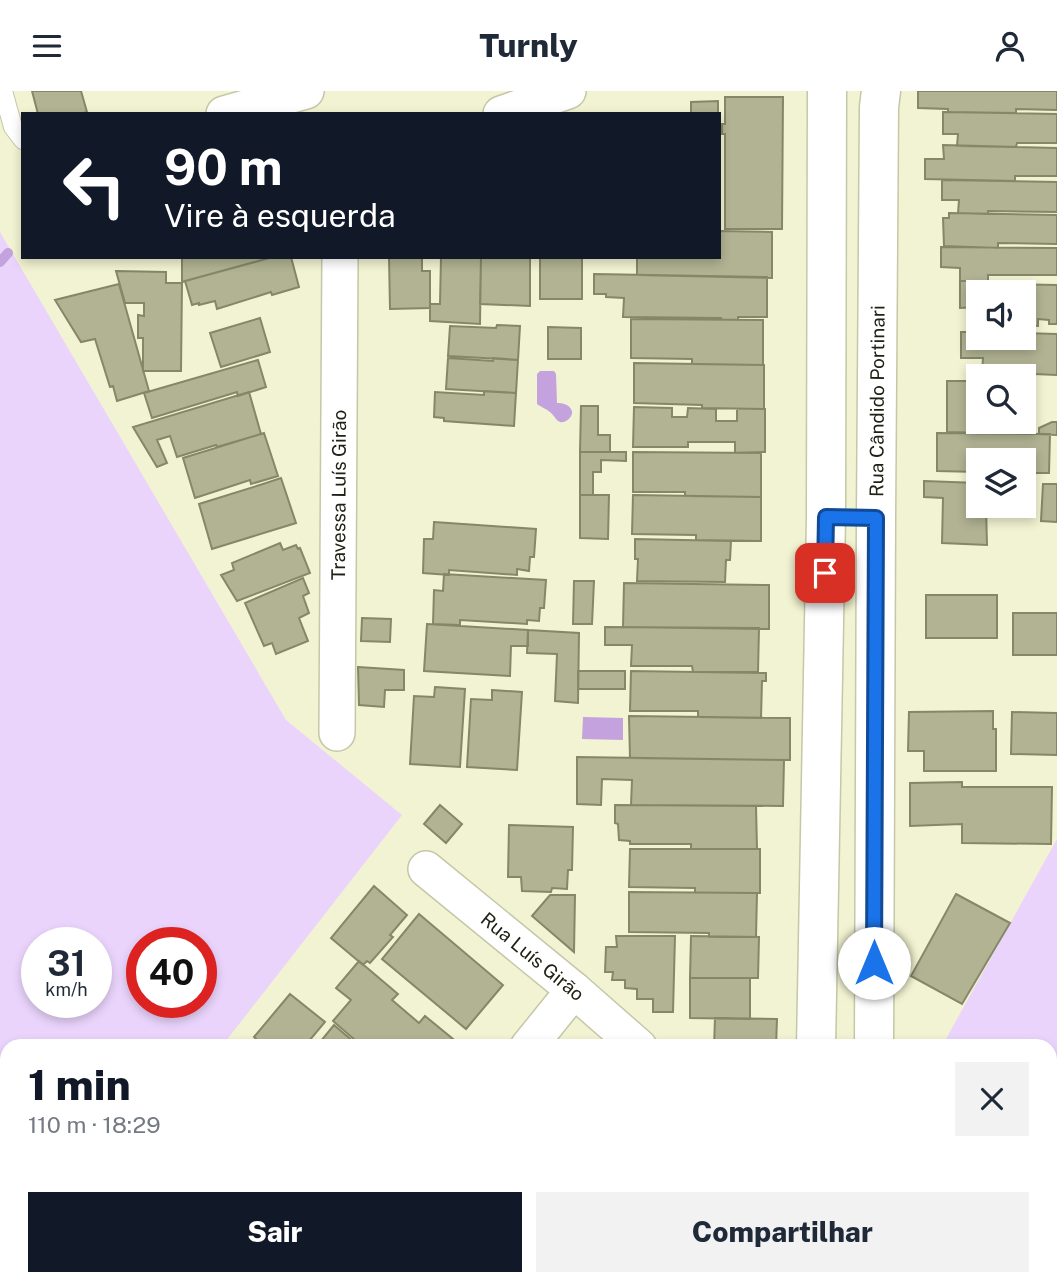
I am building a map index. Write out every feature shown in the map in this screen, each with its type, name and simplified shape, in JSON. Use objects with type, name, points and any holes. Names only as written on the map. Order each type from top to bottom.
[{"type":"street","points":[[231,112],[306,91]]},
{"type":"street","points":[[506,112],[568,91]]},
{"type":"street","name":"Rua Cândido Portinari","points":[[874,1039],[881,91]]},
{"type":"street","points":[[816,1039],[826,517],[826,92]]},
{"type":"street","name":"Travessa Luís Girão","points":[[338,733],[340,259]]},
{"type":"street","points":[[826,517],[876,518]]},
{"type":"street","name":"Rua Luís Girão","points":[[426,869],[630,1039]]},
{"type":"street","points":[[534,1039],[574,990]]},
{"type":"lane","points":[[3,91],[13,127],[21,137]]},
{"type":"shaded area","points":[[0,232],[286,720],[402,815],[227,1039],[0,1039]]},
{"type":"shaded area","points":[[540,371],[554,371],[556,374],[557,403],[565,404],[572,412],[566,421],[559,422],[549,411],[537,404],[537,374]]},
{"type":"shaded area","points":[[583,717],[623,718],[623,740],[582,739]]},
{"type":"shaded area","points":[[1057,839],[1057,1039],[946,1039]]},
{"type":"building","points":[[32,91],[81,91],[87,112],[37,112]]},
{"type":"building","points":[[918,91],[1057,91],[1057,110],[1016,109],[1016,113],[948,112],[948,109],[918,108]]},
{"type":"building","points":[[725,97],[783,97],[782,229],[725,229],[725,134],[722,134],[722,124],[725,124]]},
{"type":"building","points":[[718,101],[718,112],[691,112],[691,102]]},
{"type":"building","points":[[943,112],[1057,114],[1057,143],[1017,143],[1016,147],[957,146],[958,134],[943,134]]},
{"type":"building","points":[[943,145],[1057,148],[1057,176],[1015,176],[1015,181],[925,179],[925,159],[944,159]]},
{"type":"building","points":[[942,180],[1057,182],[1057,212],[958,213],[959,200],[942,200]]},
{"type":"building","points":[[949,213],[1057,215],[1057,244],[998,243],[998,248],[944,246],[943,218],[949,218]]},
{"type":"building","points":[[721,231],[772,232],[772,278],[637,275],[637,259],[721,259]]},
{"type":"building","points":[[941,247],[1057,248],[1057,275],[988,275],[988,280],[960,281],[960,268],[941,267]]},
{"type":"building","points":[[182,259],[266,259],[182,282]]},
{"type":"building","points":[[266,259],[292,259],[299,287],[272,295],[271,292],[217,309],[215,301],[192,305],[185,281]]},
{"type":"building","points":[[389,259],[422,259],[422,271],[430,271],[430,308],[390,309]]},
{"type":"building","points":[[441,259],[481,259],[480,324],[430,321],[430,304],[440,304]]},
{"type":"building","points":[[481,259],[530,259],[530,306],[480,304]]},
{"type":"building","points":[[540,259],[582,259],[582,299],[540,299]]},
{"type":"building","points":[[116,271],[166,272],[166,283],[182,283],[181,371],[143,371],[143,338],[138,338],[138,315],[144,316],[144,303],[125,303]]},
{"type":"building","points":[[594,274],[767,277],[767,317],[722,320],[623,317],[624,298],[594,294]]},
{"type":"building","points":[[960,281],[966,281],[966,308],[960,308]]},
{"type":"building","points":[[119,284],[149,391],[117,401],[95,339],[81,342],[55,300]]},
{"type":"building","points":[[1036,285],[1057,285],[1057,324],[1038,319],[1038,326]]},
{"type":"building","points":[[260,318],[270,352],[221,367],[210,333]]},
{"type":"building","points":[[631,319],[763,320],[763,365],[692,364],[692,359],[631,358]]},
{"type":"building","points":[[497,325],[520,326],[518,360],[448,356],[450,326],[496,328]]},
{"type":"building","points":[[548,327],[581,328],[581,359],[548,359]]},
{"type":"building","points":[[961,332],[966,332],[966,350],[1036,350],[1036,333],[1057,334],[1057,375],[1036,374],[1036,364],[983,364],[983,358],[961,358]]},
{"type":"building","points":[[448,358],[518,360],[516,393],[446,389]]},
{"type":"building","points":[[258,360],[266,387],[238,396],[237,392],[152,418],[144,393]]},
{"type":"building","points":[[634,363],[764,365],[764,409],[634,403]]},
{"type":"building","points":[[947,381],[966,381],[966,432],[947,432]]},
{"type":"building","points":[[484,391],[516,393],[514,426],[444,421],[444,418],[434,417],[435,392],[484,395]]},
{"type":"building","points":[[249,392],[261,434],[177,457],[170,436],[157,440],[167,463],[157,467],[133,427]]},
{"type":"building","points":[[581,406],[598,406],[598,435],[610,435],[610,452],[580,452]]},
{"type":"building","points":[[634,407],[672,408],[672,417],[687,417],[688,408],[716,409],[716,421],[737,421],[737,409],[765,409],[765,452],[735,453],[735,442],[688,442],[688,447],[633,447]]},
{"type":"building","points":[[1057,422],[1057,435],[1039,434],[1039,428]]},
{"type":"building","points":[[264,433],[278,476],[251,484],[250,480],[195,498],[183,458]]},
{"type":"building","points":[[937,433],[1050,434],[1049,473],[1036,473],[1036,448],[966,448],[966,472],[937,471]]},
{"type":"building","points":[[580,452],[626,452],[626,461],[601,460],[601,472],[593,472],[593,495],[580,495]]},
{"type":"building","points":[[633,452],[761,453],[761,497],[633,492]]},
{"type":"building","points":[[281,478],[296,523],[212,549],[199,504]]},
{"type":"building","points":[[924,481],[966,483],[966,518],[986,518],[987,545],[942,543],[943,498],[924,497]]},
{"type":"building","points":[[1043,484],[1057,484],[1057,522],[1041,521]]},
{"type":"building","points":[[580,495],[609,495],[608,539],[580,538]]},
{"type":"building","points":[[633,495],[761,497],[761,541],[696,540],[696,535],[632,534]]},
{"type":"building","points":[[434,522],[536,529],[534,557],[530,557],[529,571],[517,569],[517,575],[449,570],[449,575],[423,573],[424,539],[433,539]]},
{"type":"building","points":[[635,539],[731,541],[730,560],[726,560],[725,582],[637,581]]},
{"type":"building","points":[[280,543],[283,550],[296,545],[300,548],[310,573],[237,601],[221,575],[234,570],[232,563]]},
{"type":"building","points":[[444,574],[546,580],[544,608],[540,608],[539,621],[527,620],[527,624],[460,620],[460,625],[433,624],[434,590],[443,591]]},
{"type":"building","points":[[303,578],[309,593],[303,596],[309,613],[299,618],[308,641],[276,654],[272,643],[264,646],[245,603]]},
{"type":"building","points":[[574,581],[594,581],[592,624],[573,624]]},
{"type":"building","points":[[624,583],[769,585],[769,629],[623,627]]},
{"type":"building","points":[[926,595],[997,595],[997,638],[926,638]]},
{"type":"building","points":[[1013,613],[1057,613],[1057,655],[1013,655]]},
{"type":"building","points":[[362,618],[391,619],[390,642],[361,641]]},
{"type":"building","points":[[427,624],[528,630],[528,646],[511,646],[510,676],[424,671]]},
{"type":"building","points":[[605,627],[759,628],[758,672],[693,672],[692,666],[631,666],[632,645],[605,645]]},
{"type":"building","points":[[528,630],[579,633],[578,703],[555,701],[557,654],[527,653]]},
{"type":"building","points":[[358,667],[404,670],[404,690],[385,690],[384,707],[359,705]]},
{"type":"building","points":[[578,671],[625,671],[625,689],[578,689]]},
{"type":"building","points":[[631,671],[766,673],[766,681],[762,681],[761,718],[698,717],[698,711],[630,711]]},
{"type":"building","points":[[435,687],[465,689],[460,767],[410,764],[414,696],[434,697]]},
{"type":"building","points":[[492,690],[522,692],[517,770],[467,767],[471,699],[492,700]]},
{"type":"building","points":[[993,711],[996,771],[924,771],[924,751],[908,751],[909,712]]},
{"type":"building","points":[[1012,712],[1057,713],[1057,755],[1011,754]]},
{"type":"building","points":[[629,716],[790,718],[790,760],[630,758]]},
{"type":"building","points":[[577,757],[784,760],[783,806],[631,805],[632,780],[602,779],[601,805],[577,804]]},
{"type":"building","points":[[962,782],[962,787],[1052,787],[1051,844],[962,843],[962,824],[910,826],[910,783]]},
{"type":"building","points":[[440,805],[462,824],[446,843],[424,824]]},
{"type":"building","points":[[615,805],[756,806],[757,849],[691,849],[691,844],[630,844],[630,841],[619,840]]},
{"type":"building","points":[[509,825],[573,827],[572,870],[568,870],[567,889],[552,888],[551,892],[522,891],[521,877],[508,877]]},
{"type":"building","points":[[630,849],[760,849],[760,893],[695,893],[695,888],[629,887]]},
{"type":"building","points":[[374,886],[407,915],[390,935],[393,937],[370,963],[367,961],[363,965],[331,938]]},
{"type":"building","points":[[629,892],[757,893],[756,937],[709,937],[709,933],[629,932]]},
{"type":"building","points":[[956,894],[1010,923],[962,1004],[911,976]]},
{"type":"building","points":[[550,895],[575,895],[574,952],[532,916]]},
{"type":"building","points":[[419,914],[503,985],[466,1029],[382,959]]},
{"type":"building","points":[[616,936],[675,936],[673,1012],[653,1012],[653,999],[637,999],[637,989],[625,988],[625,980],[612,980],[613,972],[605,972],[606,947],[617,947]]},
{"type":"building","points":[[691,936],[759,937],[758,978],[690,978]]},
{"type":"building","points":[[359,961],[398,994],[392,1000],[419,1023],[425,1016],[453,1039],[354,1039],[333,1021],[351,1000],[336,988]]},
{"type":"building","points":[[690,978],[750,978],[750,1019],[690,1018]]},
{"type":"building","points":[[290,994],[325,1022],[311,1039],[254,1037]]},
{"type":"building","points":[[715,1018],[777,1019],[776,1039],[714,1039]]},
{"type":"building","points":[[334,1025],[350,1039],[323,1039]]},
{"type":"waterway","points":[[0,262],[8,253]]},
{"type":"route","points":[[825,573],[826,517],[876,518],[874,963]]}]
